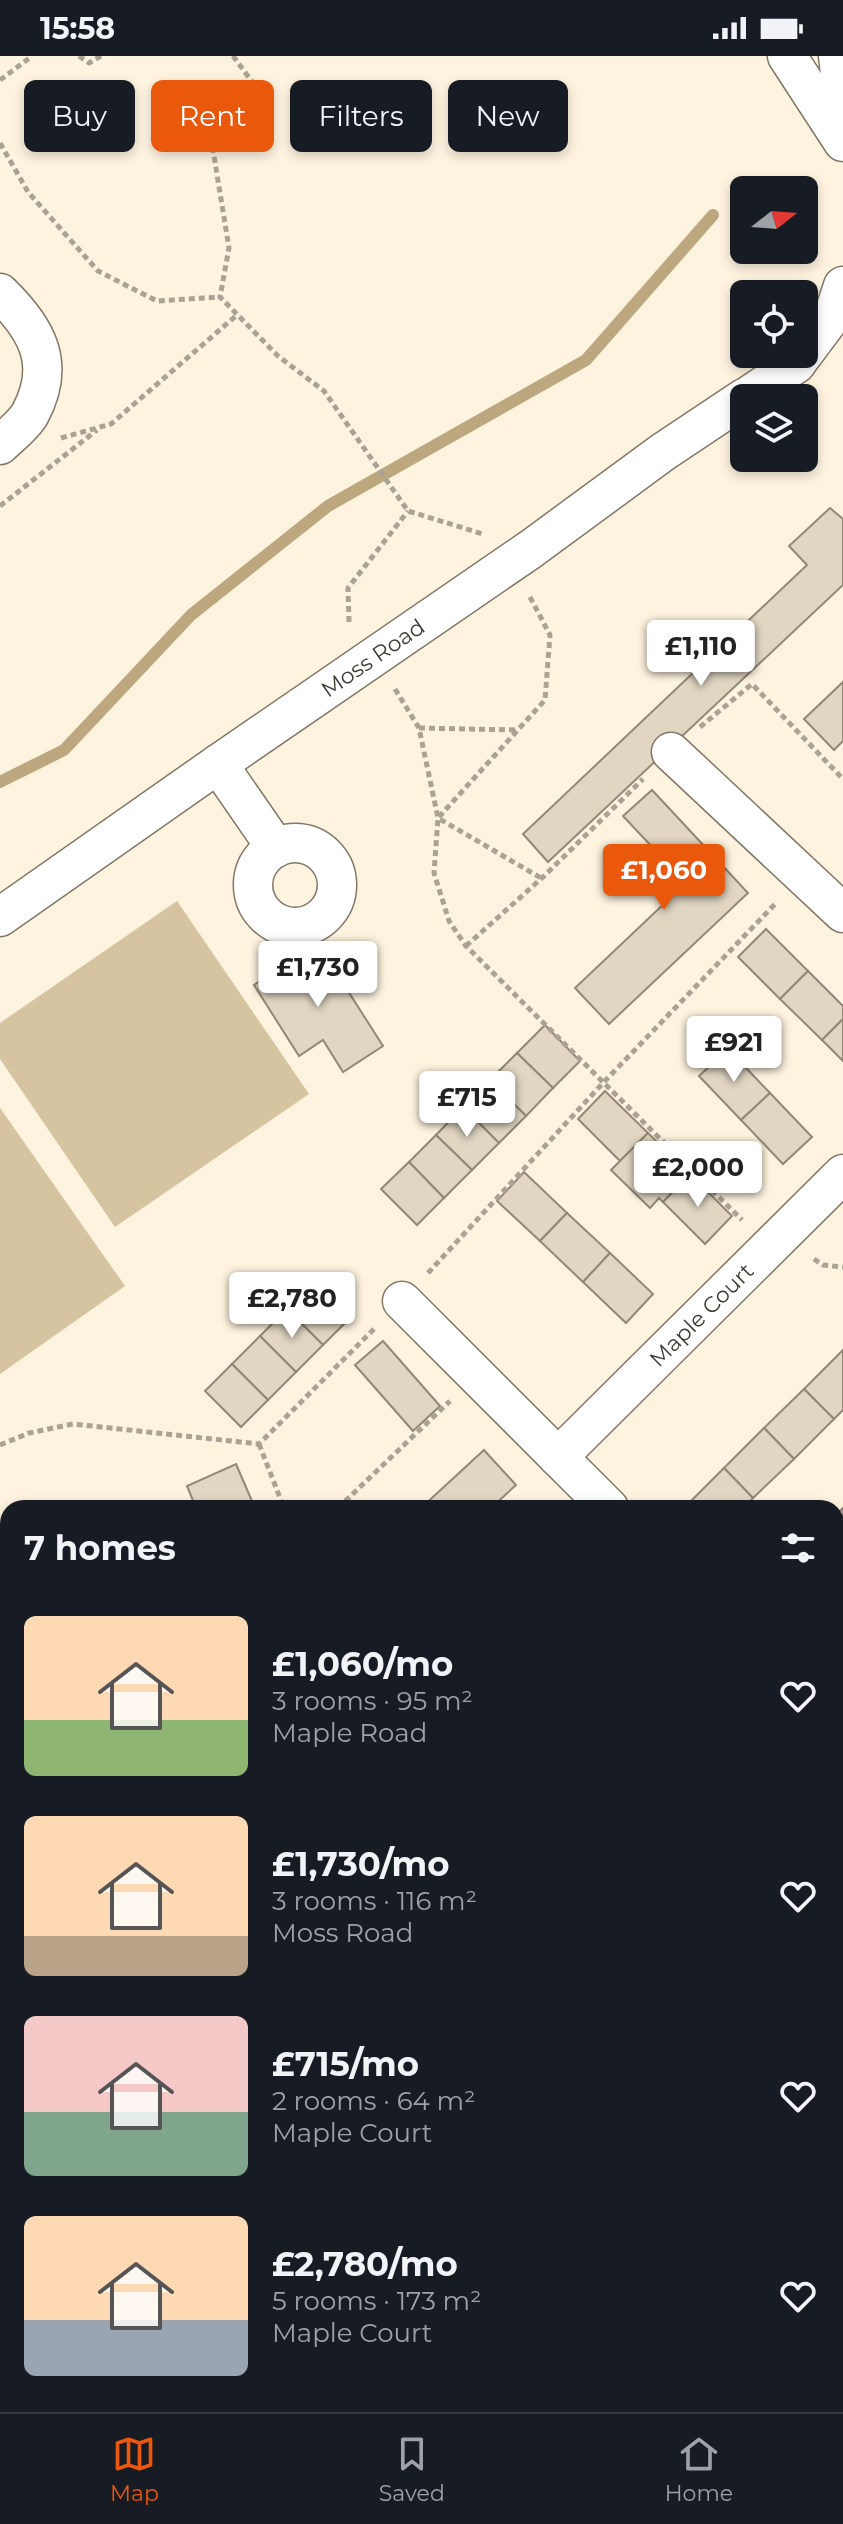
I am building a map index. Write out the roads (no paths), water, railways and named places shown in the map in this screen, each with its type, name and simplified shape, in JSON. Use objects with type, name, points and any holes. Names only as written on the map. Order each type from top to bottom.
[{"type":"street","points":[[787,56],[843,142]]},
{"type":"street","points":[[841,56],[843,100]]},
{"type":"street","name":"Moss Road","points":[[818,334],[834,313],[843,286]]},
{"type":"street","points":[[0,293],[19,312],[38,343],[44,378],[29,416],[0,445]]},
{"type":"street","points":[[818,355],[843,351]]},
{"type":"street","name":"Moss Road","points":[[763,384],[786,368]]},
{"type":"street","name":"Moss Road","points":[[0,917],[730,407]]},
{"type":"street","points":[[671,752],[843,913]]},
{"type":"street","points":[[218,764],[276,848]]},
{"type":"street","name":"Maple Court","points":[[558,1457],[843,1174]]},
{"type":"street","points":[[402,1301],[601,1500]]},
{"type":"waterway","points":[[0,782],[64,750],[191,615],[328,506],[586,360],[713,215]]}]
